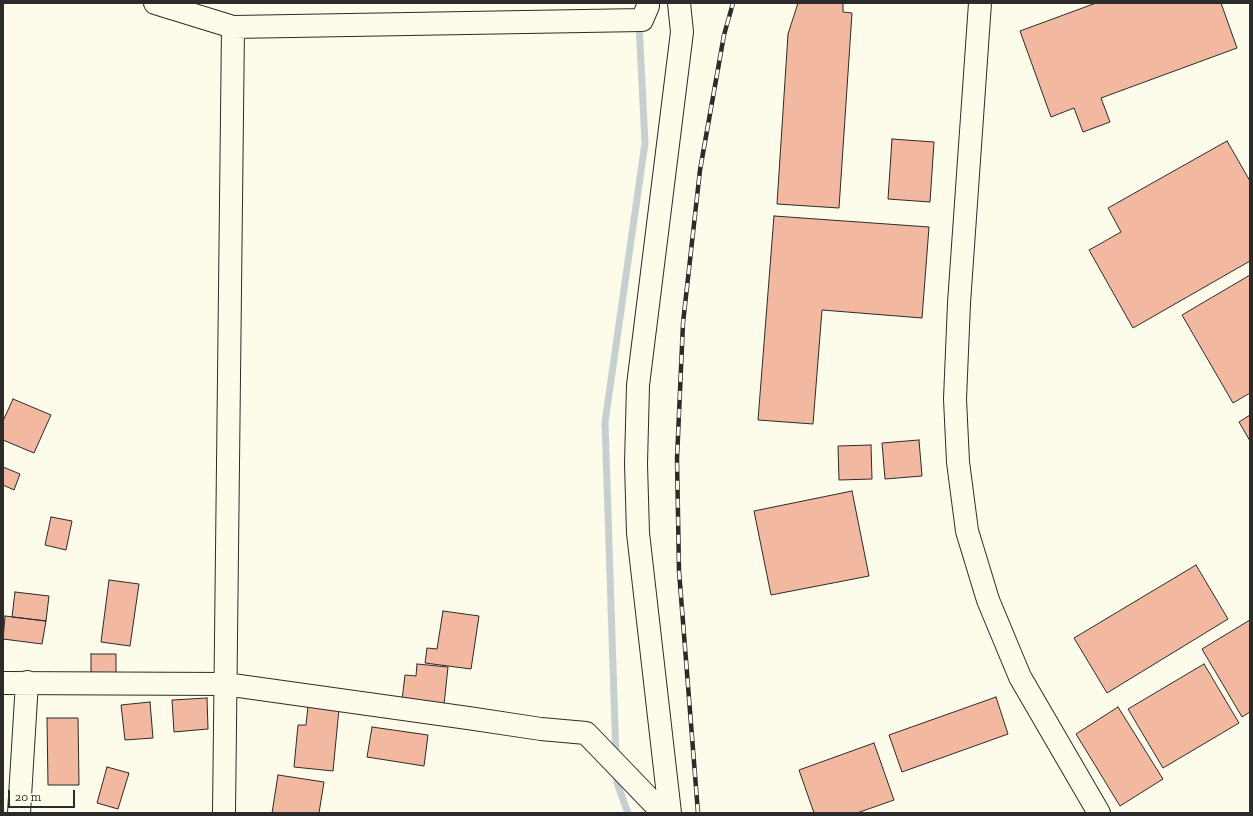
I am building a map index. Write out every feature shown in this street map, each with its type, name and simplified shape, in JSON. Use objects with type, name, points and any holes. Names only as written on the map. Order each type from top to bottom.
[{"type":"street","points":[[155,3],[233,27],[642,20],[648,3]]},
{"type":"street","points":[[670,813],[638,533],[636,464],[638,385],[682,32],[679,3]]},
{"type":"street","points":[[980,3],[960,295],[955,399],[958,462],[967,531],[988,600],[1020,677],[1099,813]]},
{"type":"street","points":[[224,813],[233,27]]},
{"type":"street","points":[[19,813],[27,682]]},
{"type":"street","points":[[3,683],[225,684],[541,729],[586,733],[663,813]]},
{"type":"building","points":[[798,3],[843,3],[843,12],[852,13],[839,208],[777,204],[788,34]]},
{"type":"building","points":[[1096,3],[1221,3],[1237,48],[1101,98],[1110,122],[1083,132],[1074,108],[1051,117],[1020,31]]},
{"type":"building","points":[[892,139],[934,142],[930,202],[888,199]]},
{"type":"building","points":[[1227,141],[1250,181],[1250,261],[1133,328],[1089,250],[1121,232],[1108,208]]},
{"type":"building","points":[[774,216],[929,227],[922,318],[822,310],[813,424],[758,420]]},
{"type":"building","points":[[1250,275],[1250,393],[1233,403],[1182,315]]},
{"type":"building","points":[[13,399],[51,415],[34,453],[3,440],[3,421]]},
{"type":"building","points":[[1250,415],[1250,441],[1239,422]]},
{"type":"building","points":[[919,440],[922,476],[885,479],[882,443]]},
{"type":"building","points":[[871,445],[872,479],[839,480],[838,446]]},
{"type":"building","points":[[3,467],[20,474],[14,490],[3,485]]},
{"type":"building","points":[[852,491],[869,576],[771,595],[754,511]]},
{"type":"building","points":[[51,517],[72,521],[66,550],[45,545]]},
{"type":"building","points":[[1196,565],[1228,619],[1107,693],[1074,638]]},
{"type":"building","points":[[109,580],[139,584],[130,646],[101,642]]},
{"type":"building","points":[[15,592],[49,596],[46,621],[12,617]]},
{"type":"building","points":[[443,611],[479,616],[471,669],[425,663],[427,648],[437,649]]},
{"type":"building","points":[[5,616],[46,621],[42,644],[3,639]]},
{"type":"building","points":[[1250,620],[1250,712],[1242,717],[1202,649]]},
{"type":"building","points":[[91,654],[116,654],[116,675],[91,675]]},
{"type":"building","points":[[417,664],[448,667],[444,705],[402,700],[405,675],[416,676]]},
{"type":"building","points":[[1204,664],[1239,723],[1163,768],[1128,709]]},
{"type":"building","points":[[996,697],[1008,734],[902,772],[889,735]]},
{"type":"building","points":[[207,698],[208,729],[174,732],[172,700]]},
{"type":"building","points":[[150,702],[153,738],[125,740],[121,705]]},
{"type":"building","points":[[308,706],[339,709],[333,771],[294,767],[298,725],[306,725]]},
{"type":"building","points":[[1118,707],[1163,779],[1120,806],[1076,734]]},
{"type":"building","points":[[47,718],[78,718],[79,785],[48,785]]},
{"type":"building","points":[[372,727],[428,735],[424,766],[367,757]]},
{"type":"building","points":[[874,743],[894,800],[857,813],[814,813],[799,770]]},
{"type":"building","points":[[107,767],[129,773],[118,809],[97,803]]},
{"type":"building","points":[[278,775],[324,782],[319,813],[272,813]]},
{"type":"waterway","points":[[616,758],[605,422],[645,143],[639,23]]},
{"type":"waterway","points":[[617,772],[617,783],[628,813]]},
{"type":"railway","points":[[698,813],[679,571],[677,459],[683,323],[700,170],[724,35],[733,3]]}]
